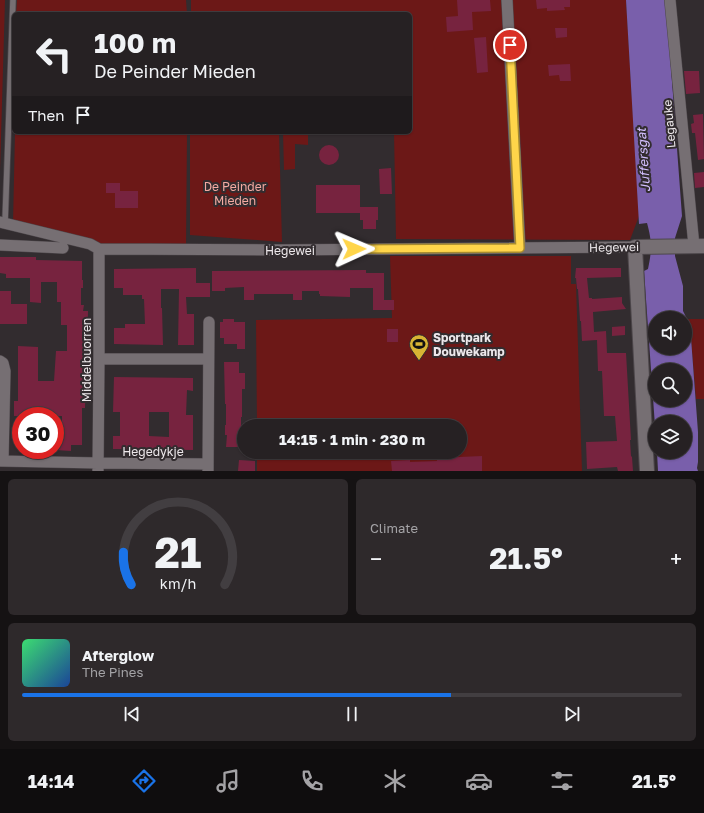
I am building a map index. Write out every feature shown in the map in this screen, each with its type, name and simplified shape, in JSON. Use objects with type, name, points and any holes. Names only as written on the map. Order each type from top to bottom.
[{"type":"street","points":[[507,0],[520,248]]},
{"type":"street","name":"Legauke","points":[[670,0],[693,246]]},
{"type":"street","name":"Hegewei","points":[[2,222],[90,244],[99,249],[279,250],[693,246]]},
{"type":"street","points":[[0,245],[63,248]]},
{"type":"street","points":[[638,247],[647,471]]},
{"type":"street","name":"Middelbuorren","points":[[98,467],[99,249]]},
{"type":"street","name":"Hegedykje","points":[[1,461],[98,467],[208,467],[209,322]]},
{"type":"street","points":[[99,359],[208,359]]},
{"type":"street","points":[[0,361],[3,363],[5,371],[1,461]]},
{"type":"lane","points":[[12,12],[13,0]]},
{"type":"lane","points":[[2,222],[12,20]]},
{"type":"green space","points":[[0,0],[5,0],[0,171]]},
{"type":"green space","points":[[17,0],[186,0],[187,12],[16,12]]},
{"type":"green space","points":[[191,0],[626,0],[639,216],[630,240],[396,239],[394,134],[412,134],[412,12],[191,12]]},
{"type":"green space","points":[[15,134],[187,134],[186,247],[110,246],[13,224]]},
{"type":"green space","name":"De Peinder Mieden","points":[[190,134],[279,134],[282,242],[190,235]]},
{"type":"green space","points":[[283,134],[308,134],[308,145],[295,144],[295,169],[284,170]]},
{"type":"green space","name":"Sportpark Douwekamp","points":[[390,256],[571,256],[571,284],[576,284],[582,471],[257,471],[257,459],[467,459],[467,419],[257,419],[256,320],[392,318]]},
{"type":"green space","points":[[692,319],[704,319],[704,399],[696,399],[692,350]]},
{"type":"water","name":"Juffersgat","points":[[626,0],[666,0],[682,216],[675,238],[675,256],[683,286],[683,311],[648,311],[648,327],[644,271],[648,269],[651,240],[647,223],[639,224]]},
{"type":"water","points":[[692,351],[698,432],[698,471],[658,471],[657,459],[692,459],[692,415],[654,415],[654,407],[692,407],[692,363],[651,363],[650,355],[692,355]]},
{"type":"building","points":[[457,0],[490,0],[491,11],[472,12],[473,30],[447,32],[446,17],[458,16]]},
{"type":"building","points":[[536,0],[570,0],[570,7],[564,7],[565,10],[547,11],[547,8],[537,9]]},
{"type":"building","points":[[555,28],[567,28],[567,37],[556,38]]},
{"type":"building","points":[[486,37],[488,72],[477,73],[474,38]]},
{"type":"building","points":[[570,64],[571,81],[560,81],[559,75],[549,76],[548,65]]},
{"type":"building","points":[[684,71],[699,71],[700,93],[686,94]]},
{"type":"building","points":[[703,114],[704,159],[698,160],[695,133],[692,133],[691,124],[694,123],[693,115]]},
{"type":"building","points":[[329,145],[336,148],[339,155],[336,162],[329,165],[322,162],[319,155],[322,148]]},
{"type":"building","points":[[391,168],[392,194],[380,194],[379,169]]},
{"type":"building","points":[[704,172],[704,187],[695,188],[694,173]]},
{"type":"building","points":[[106,183],[120,183],[120,191],[138,191],[138,208],[115,208],[115,193],[106,193]]},
{"type":"building","points":[[316,185],[360,185],[360,213],[316,213]]},
{"type":"building","points":[[360,207],[378,207],[376,229],[363,229],[363,220],[360,220]]},
{"type":"building","points":[[0,257],[36,257],[36,260],[82,261],[83,288],[81,288],[81,305],[84,305],[83,311],[88,311],[85,408],[82,408],[82,445],[71,445],[71,451],[64,451],[64,407],[14,407],[14,401],[18,401],[18,346],[38,347],[38,381],[54,381],[56,351],[67,351],[67,325],[61,325],[61,302],[57,302],[57,282],[41,282],[41,303],[30,302],[30,278],[6,278],[6,274],[0,273]]},
{"type":"building","points":[[196,268],[196,283],[210,283],[210,297],[186,297],[187,314],[194,314],[194,345],[178,345],[179,289],[161,289],[163,345],[114,344],[114,328],[125,328],[125,324],[145,324],[144,299],[142,299],[142,295],[123,295],[123,288],[114,288],[114,269]]},
{"type":"building","points":[[576,268],[621,268],[621,277],[587,278],[589,298],[622,297],[622,303],[626,309],[593,312],[594,332],[606,331],[607,353],[626,353],[633,471],[618,471],[617,467],[587,469],[586,442],[617,441],[615,416],[604,416],[602,371],[598,371],[597,340],[582,341],[578,289],[575,278]]},
{"type":"building","points":[[366,270],[366,273],[384,273],[384,300],[394,300],[394,310],[373,310],[373,288],[350,288],[350,297],[320,296],[319,291],[302,291],[302,300],[293,300],[293,294],[254,294],[254,300],[244,300],[244,287],[225,288],[225,291],[212,291],[212,271]]},
{"type":"building","points":[[0,291],[11,291],[11,304],[27,304],[27,324],[0,324]]},
{"type":"building","points":[[223,319],[234,319],[234,322],[245,322],[245,349],[237,349],[237,344],[224,344],[224,338],[220,338],[220,322],[223,322]]},
{"type":"building","points":[[625,326],[625,335],[612,336],[612,327]]},
{"type":"building","points":[[387,329],[398,329],[398,342],[387,342]]},
{"type":"building","points":[[224,362],[239,362],[239,373],[245,373],[245,389],[242,389],[242,417],[241,419],[237,419],[237,447],[226,447],[227,435],[225,435]]},
{"type":"building","points":[[114,377],[193,378],[193,391],[187,390],[186,415],[193,415],[193,450],[113,449],[113,436],[120,436],[120,412],[113,412]],"holes":[[[149,412],[169,412],[169,437],[149,436]]]},
{"type":"building","points":[[482,456],[482,471],[392,471],[391,461],[437,461],[437,459],[467,459],[467,457]]},
{"type":"building","points":[[239,460],[255,461],[255,471],[238,471]]},
{"type":"place","name":"Sportpark Douwekamp","points":[[419,361]]},
{"type":"route","points":[[354,249],[520,248],[510,45]]}]
